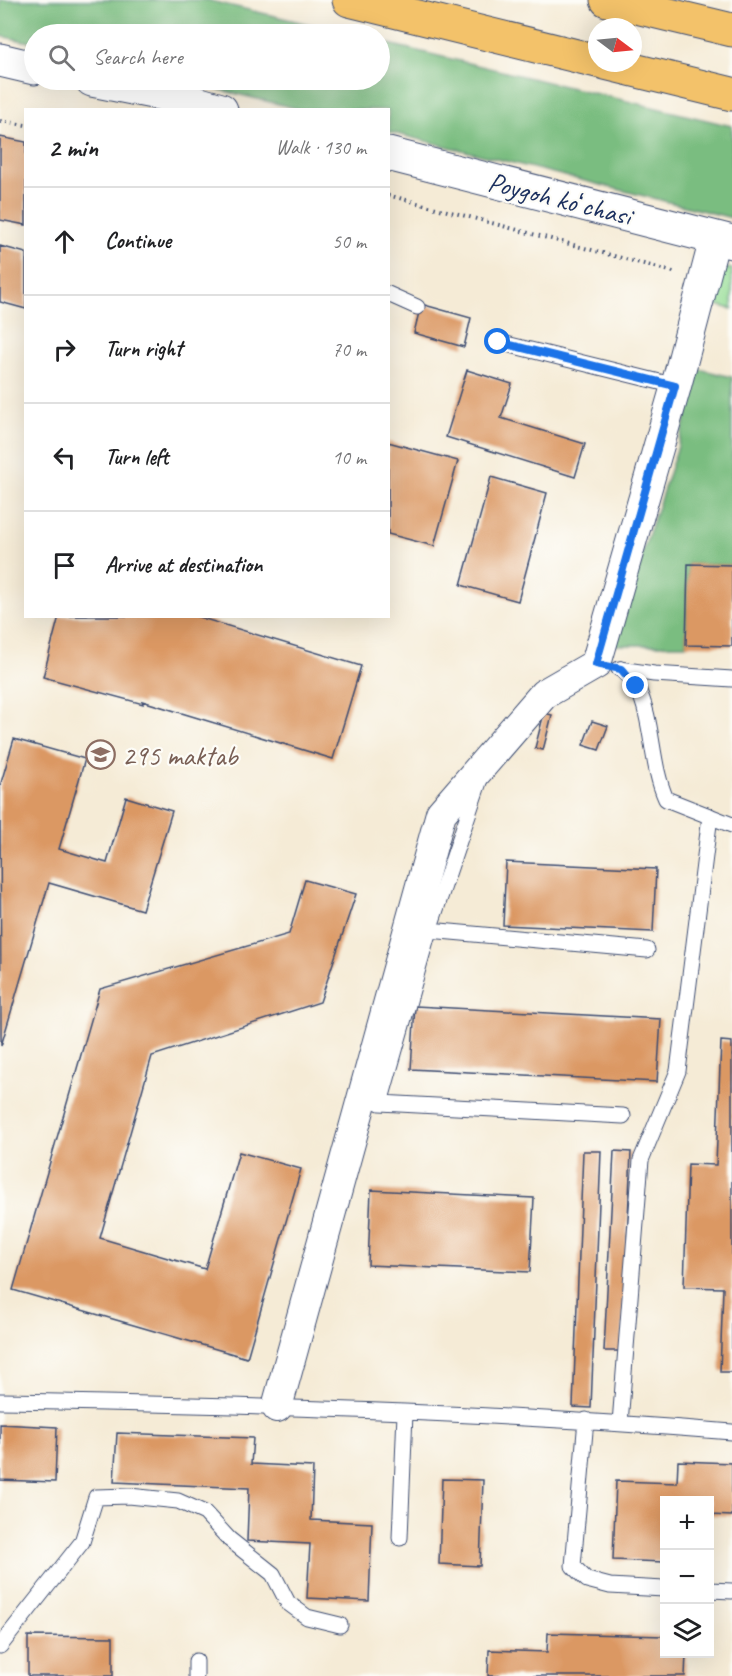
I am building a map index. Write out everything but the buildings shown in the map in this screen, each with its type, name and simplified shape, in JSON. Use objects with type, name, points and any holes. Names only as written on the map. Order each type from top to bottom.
[{"type":"highway","points":[[349,0],[588,59]]},
{"type":"highway","points":[[617,10],[732,30]]},
{"type":"highway","points":[[642,72],[732,94]]},
{"type":"street","points":[[0,60],[24,66]]},
{"type":"street","points":[[124,90],[166,103],[205,108]]},
{"type":"street","name":"Poygoh koʻchasi","points":[[390,155],[724,240]]},
{"type":"street","points":[[276,1407],[441,813],[485,765],[544,694],[609,667],[675,386],[704,281],[724,240]]},
{"type":"lane","points":[[390,295],[417,308]]},
{"type":"lane","points":[[498,342],[675,386]]},
{"type":"lane","points":[[609,667],[654,674],[732,679]]},
{"type":"lane","points":[[609,667],[636,686],[648,720],[657,773],[666,799],[732,825]]},
{"type":"lane","points":[[485,765],[429,930],[380,1104],[623,1116]]},
{"type":"lane","points":[[620,1423],[641,1160],[678,1071],[710,816]]},
{"type":"lane","points":[[429,930],[647,950]]},
{"type":"lane","points":[[0,1401],[276,1407],[586,1420],[732,1432]]},
{"type":"lane","points":[[400,1538],[405,1413]]},
{"type":"lane","points":[[586,1420],[573,1566],[587,1580],[610,1586],[660,1588]]},
{"type":"lane","points":[[0,1646],[82,1542],[96,1497],[129,1496],[178,1501],[205,1514],[229,1539],[273,1574],[288,1603],[307,1617],[340,1625]]},
{"type":"lane","points":[[714,1590],[732,1591]]},
{"type":"path","points":[[0,121],[24,126]]},
{"type":"path","points":[[390,196],[704,281]]},
{"type":"green space","points":[[0,0],[207,0],[308,24],[24,24],[24,41],[0,36]]},
{"type":"green space","points":[[390,44],[732,126],[732,218],[390,132],[390,108],[295,108],[220,90],[390,90]]},
{"type":"green space","points":[[725,268],[732,269],[732,309],[713,304]]},
{"type":"green space","points":[[699,369],[732,377],[732,565],[688,564],[686,645],[612,645],[678,446]]},
{"type":"place","name":"295 maktab","points":[[101,755]]},
{"type":"route","points":[[498,342],[675,386],[596,664],[621,669],[636,686]]}]
